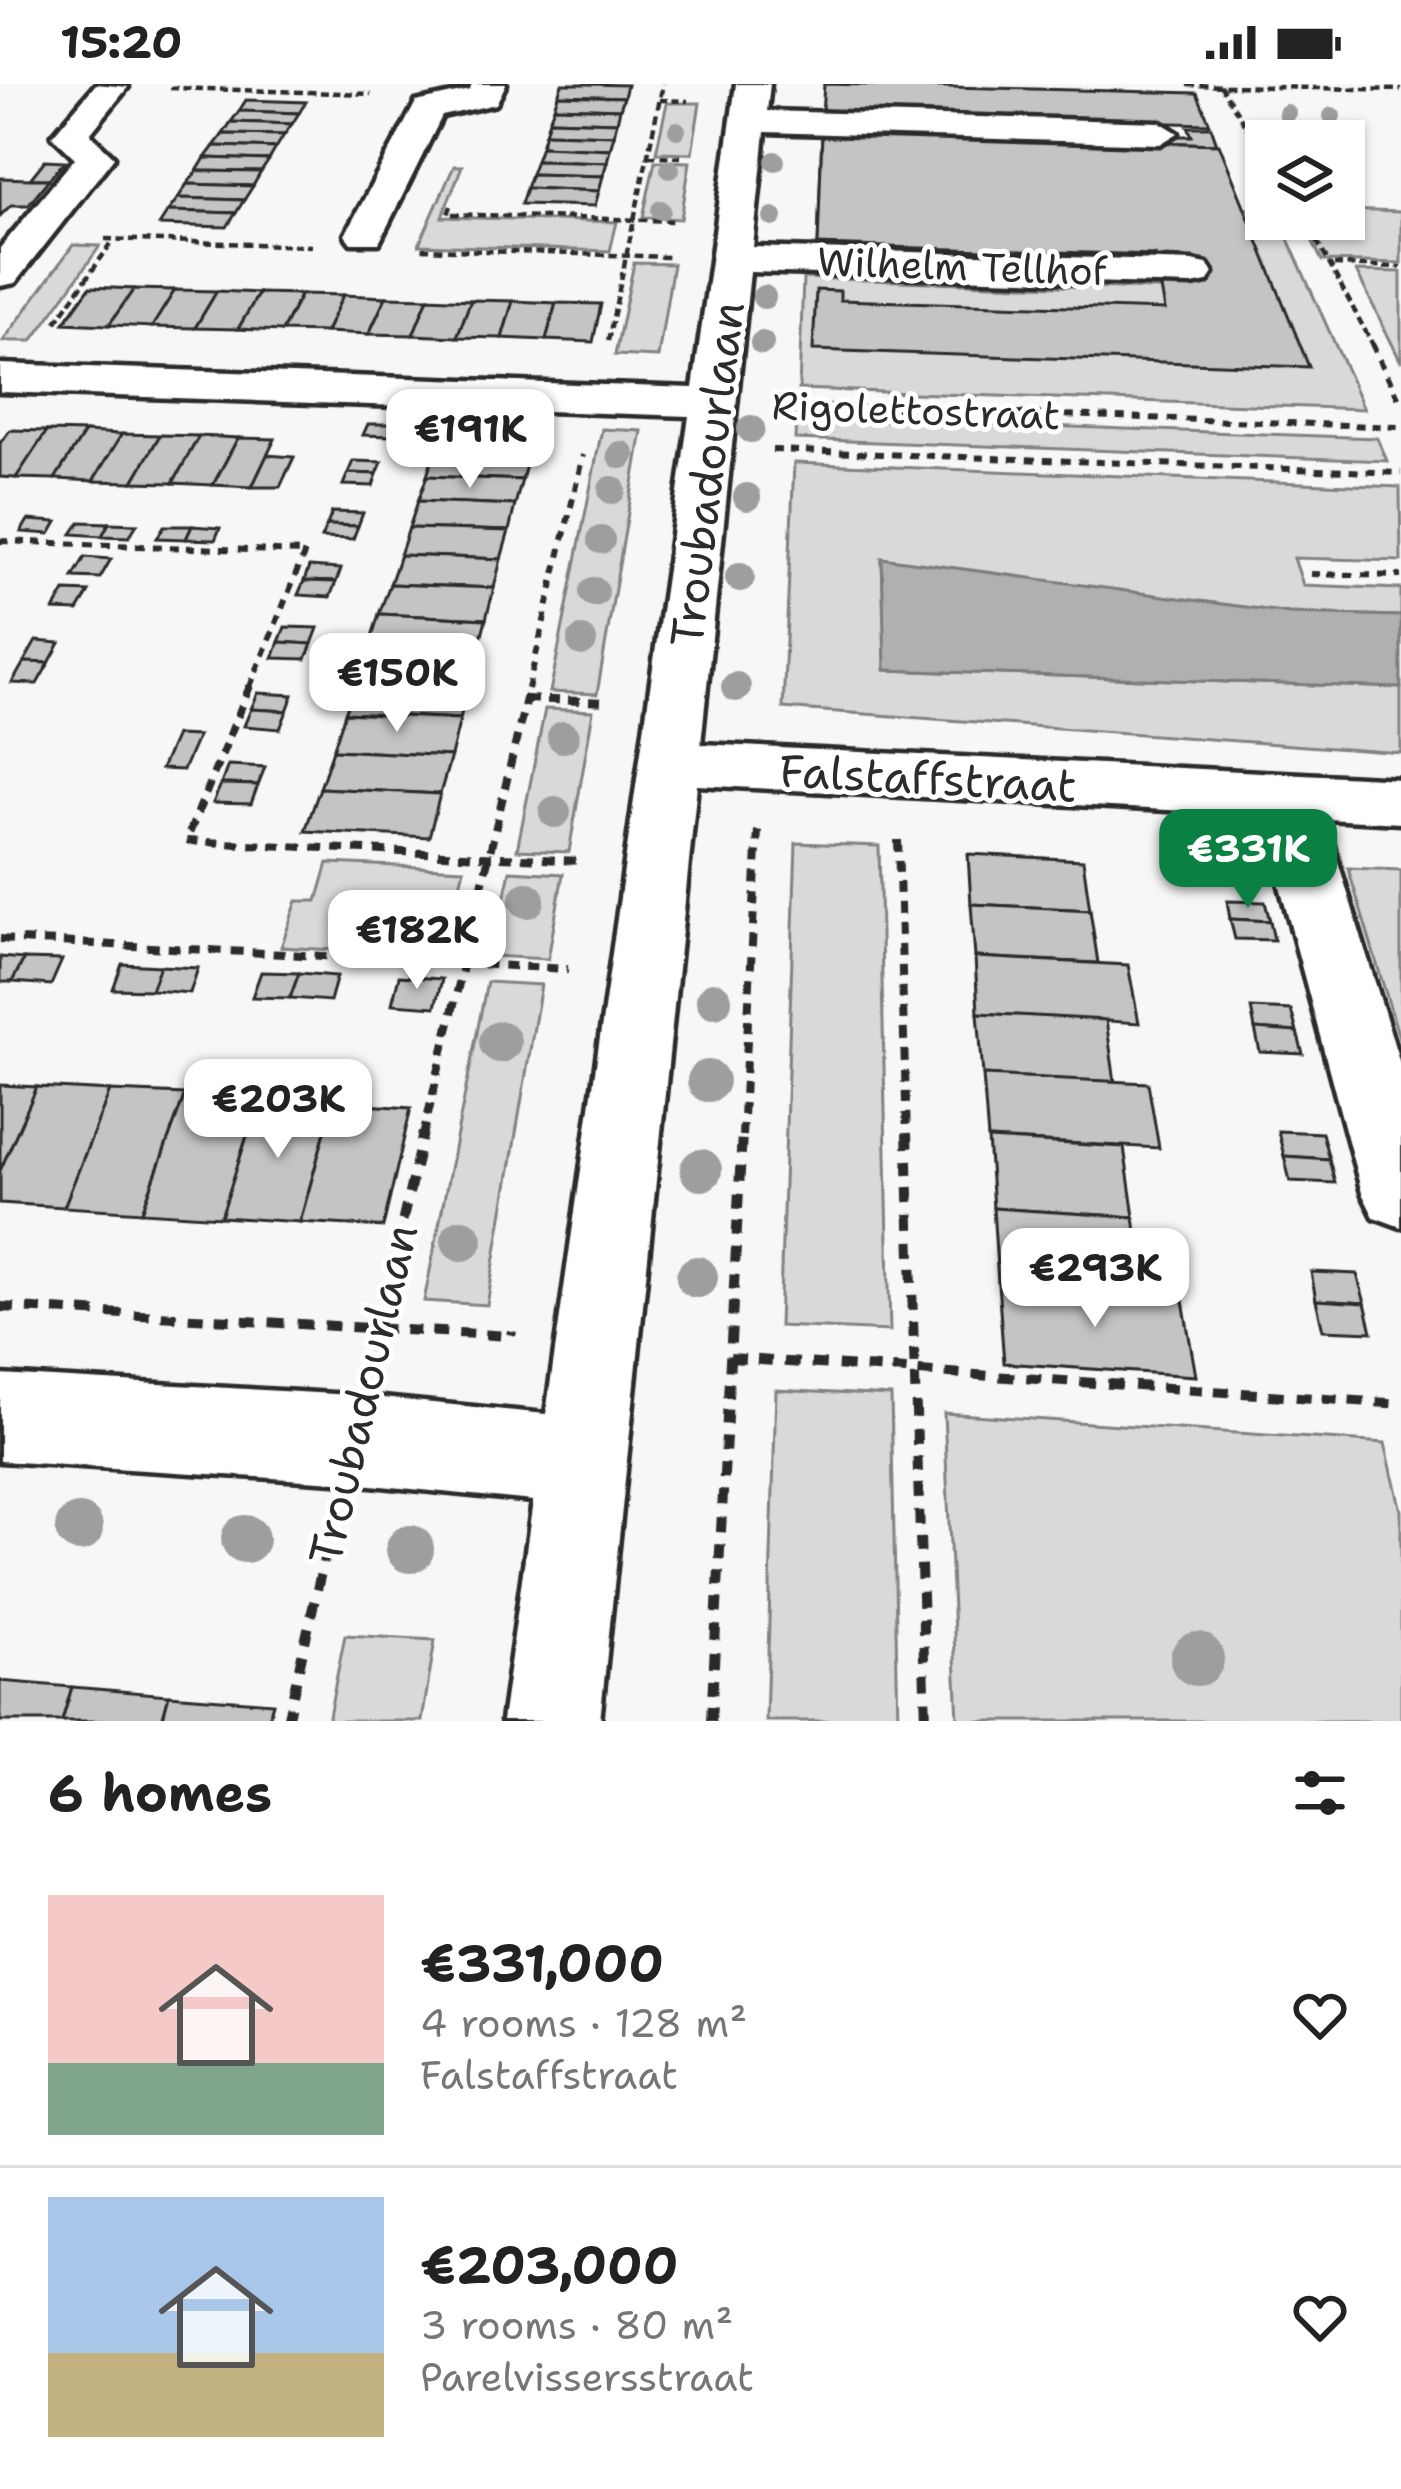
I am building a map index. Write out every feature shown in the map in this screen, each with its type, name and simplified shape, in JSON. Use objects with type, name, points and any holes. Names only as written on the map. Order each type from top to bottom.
[{"type":"street","points":[[365,235],[428,109],[484,97],[490,84]]},
{"type":"street","points":[[0,274],[96,157],[70,136],[111,87]]},
{"type":"street","points":[[751,103],[1160,133]]},
{"type":"street","name":"Troubadourlaan","points":[[551,1721],[751,103]]},
{"type":"street","name":"Wilhelm Tellhof","points":[[733,259],[1192,273]]},
{"type":"street","name":"Rigolettostraat","points":[[0,378],[596,398],[713,425]]},
{"type":"street","name":"Falstaffstraat","points":[[671,764],[1401,801]]},
{"type":"street","points":[[1287,796],[1401,1193]]},
{"type":"street","points":[[0,1418],[351,1439],[582,1462]]},
{"type":"path","name":"Troubadourlaan","points":[[287,1721],[596,398],[663,84]]},
{"type":"path","points":[[1184,85],[1401,90]]},
{"type":"path","points":[[1220,85],[1245,125]]},
{"type":"path","points":[[47,334],[114,240]]},
{"type":"path","points":[[1318,240],[1401,403]]},
{"type":"path","points":[[1334,265],[1401,267]]},
{"type":"path","points":[[713,425],[1401,473]]},
{"type":"path","name":"Rigolettostraat","points":[[713,425],[1401,427]]},
{"type":"path","points":[[0,541],[304,552],[186,841],[589,861]]},
{"type":"path","points":[[1310,574],[1401,576]]},
{"type":"path","points":[[526,699],[615,702]]},
{"type":"path","points":[[711,1721],[761,769]]},
{"type":"path","points":[[898,833],[926,1721]]},
{"type":"path","points":[[0,939],[572,969]]},
{"type":"path","points":[[0,1306],[511,1336]]},
{"type":"path","points":[[730,1358],[1401,1404]]},
{"type":"shaded area","points":[[667,103],[700,103],[692,153],[656,152]]},
{"type":"shaded area","points":[[655,161],[690,162],[681,219],[643,217]]},
{"type":"shaded area","points":[[454,166],[462,166],[442,217],[617,222],[610,251],[419,245]]},
{"type":"shaded area","points":[[1186,206],[1245,208],[1245,240],[1288,240],[1364,409],[799,389],[803,278],[1216,291]]},
{"type":"shaded area","points":[[1365,211],[1401,212],[1401,263],[1322,261],[1312,240],[1365,240]]},
{"type":"shaded area","points":[[73,245],[100,246],[32,341],[3,341]]},
{"type":"shaded area","points":[[634,263],[673,264],[658,357],[615,355]]},
{"type":"shaded area","points":[[1356,271],[1401,272],[1401,362]]},
{"type":"shaded area","points":[[796,417],[1377,438],[1387,461],[795,439]]},
{"type":"shaded area","points":[[602,429],[642,431],[597,694],[550,692]]},
{"type":"shaded area","points":[[794,463],[1400,487],[1401,561],[1294,558],[1303,585],[1401,589],[1401,616],[1289,613],[882,559],[886,670],[1401,688],[1401,753],[783,708]]},
{"type":"shaded area","points":[[882,558],[1289,613],[1401,616],[1401,688],[885,670]]},
{"type":"shaded area","points":[[545,709],[593,711],[569,852],[517,850]]},
{"type":"shaded area","points":[[796,843],[879,846],[890,1331],[779,1326]]},
{"type":"shaded area","points":[[328,863],[464,869],[443,956],[281,947],[297,901],[317,901]]},
{"type":"shaded area","points":[[1348,868],[1401,870],[1401,1044]]},
{"type":"shaded area","points":[[510,871],[563,874],[548,959],[492,956]]},
{"type":"shaded area","points":[[487,982],[541,985],[487,1305],[424,1301]]},
{"type":"shaded area","points":[[776,1390],[891,1396],[898,1721],[766,1721]]},
{"type":"shaded area","points":[[944,1413],[1385,1443],[1401,1511],[1401,1721],[958,1721]]},
{"type":"shaded area","points":[[345,1635],[435,1640],[422,1721],[328,1721]]},
{"type":"building","points":[[562,84],[627,85],[624,97],[558,95]]},
{"type":"building","points":[[824,84],[1197,93],[1210,124],[822,114]]},
{"type":"building","points":[[558,95],[624,97],[620,109],[554,107]]},
{"type":"building","points":[[246,100],[306,102],[299,113],[239,111]]},
{"type":"building","points":[[554,107],[620,109],[617,122],[549,120]]},
{"type":"building","points":[[239,111],[299,113],[292,124],[231,122]]},
{"type":"building","points":[[549,120],[617,122],[614,135],[545,133]]},
{"type":"building","points":[[231,122],[292,124],[284,135],[223,134]]},
{"type":"building","points":[[1188,127],[1211,127],[1217,144],[1171,143],[1168,136],[1192,136]]},
{"type":"building","points":[[545,133],[614,135],[610,149],[541,146]]},
{"type":"building","points":[[822,133],[1217,144],[1225,162],[1220,179],[1177,179],[1203,257],[818,245]]},
{"type":"building","points":[[822,133],[1219,144],[1245,208],[1245,240],[1258,240],[1309,367],[813,350],[816,290],[840,291],[840,300],[1165,310],[1155,255],[818,245]]},
{"type":"building","points":[[223,134],[284,135],[276,148],[214,146]]},
{"type":"building","points":[[214,146],[276,148],[269,160],[205,158]]},
{"type":"building","points":[[541,146],[610,149],[607,162],[536,160]]},
{"type":"building","points":[[205,158],[269,160],[261,172],[197,171]]},
{"type":"building","points":[[45,160],[65,161],[49,179],[30,179]]},
{"type":"building","points":[[536,160],[607,162],[603,176],[531,174]]},
{"type":"building","points":[[197,171],[261,172],[253,186],[187,184]]},
{"type":"building","points":[[531,174],[603,176],[599,191],[526,188]]},
{"type":"building","points":[[0,178],[49,179],[28,205],[11,205],[0,216]]},
{"type":"building","points":[[187,184],[253,186],[244,200],[178,198]]},
{"type":"building","points":[[526,188],[599,191],[595,206],[521,204]]},
{"type":"building","points":[[178,198],[244,200],[236,213],[168,211]]},
{"type":"building","points":[[168,211],[236,213],[227,227],[159,225]]},
{"type":"building","points":[[90,287],[134,289],[109,325],[64,323]]},
{"type":"building","points":[[134,289],[175,290],[152,327],[109,325]]},
{"type":"building","points":[[175,290],[217,291],[195,328],[152,327]]},
{"type":"building","points":[[217,291],[259,293],[238,329],[195,328]]},
{"type":"building","points":[[259,293],[301,294],[282,331],[238,329]]},
{"type":"building","points":[[301,294],[343,295],[326,332],[282,331]]},
{"type":"building","points":[[343,295],[386,297],[369,334],[326,332]]},
{"type":"building","points":[[386,297],[428,298],[413,335],[369,334]]},
{"type":"building","points":[[428,298],[471,300],[457,337],[413,335]]},
{"type":"building","points":[[471,300],[513,301],[502,338],[457,337]]},
{"type":"building","points":[[513,301],[556,303],[546,340],[502,338]]},
{"type":"building","points":[[556,303],[601,304],[593,342],[546,340]]},
{"type":"building","points":[[368,424],[396,424],[392,436],[363,435]]},
{"type":"building","points":[[444,426],[535,430],[529,454],[435,450]]},
{"type":"building","points":[[10,430],[47,431],[16,478],[0,477],[0,443]]},
{"type":"building","points":[[47,431],[85,432],[55,479],[16,478]]},
{"type":"building","points":[[85,432],[122,434],[93,481],[55,479]]},
{"type":"building","points":[[122,434],[160,435],[133,482],[93,481]]},
{"type":"building","points":[[160,435],[199,436],[173,483],[133,482]]},
{"type":"building","points":[[199,436],[238,438],[213,485],[173,483]]},
{"type":"building","points":[[238,438],[275,439],[252,487],[213,485]]},
{"type":"building","points":[[435,450],[529,454],[522,480],[427,476]]},
{"type":"building","points":[[267,455],[294,457],[280,487],[252,487]]},
{"type":"building","points":[[353,461],[382,462],[377,474],[348,473]]},
{"type":"building","points":[[348,473],[377,474],[373,486],[343,485]]},
{"type":"building","points":[[427,476],[522,480],[515,505],[418,501]]},
{"type":"building","points":[[418,501],[515,505],[509,531],[409,528]]},
{"type":"building","points":[[332,512],[363,513],[358,526],[327,525]]},
{"type":"building","points":[[28,520],[57,522],[50,534],[21,532]]},
{"type":"building","points":[[80,522],[109,523],[102,536],[72,534]]},
{"type":"building","points":[[109,523],[137,524],[129,537],[102,536]]},
{"type":"building","points":[[327,525],[358,526],[353,539],[321,538]]},
{"type":"building","points":[[164,526],[192,526],[186,539],[157,538]]},
{"type":"building","points":[[192,526],[220,528],[215,540],[186,539]]},
{"type":"building","points":[[409,528],[509,531],[501,559],[400,555]]},
{"type":"building","points":[[400,555],[501,559],[494,588],[390,584]]},
{"type":"building","points":[[85,557],[111,559],[100,578],[73,577]]},
{"type":"building","points":[[309,567],[341,569],[336,582],[304,581]]},
{"type":"building","points":[[304,581],[336,582],[330,597],[298,595]]},
{"type":"building","points":[[390,584],[494,588],[486,619],[379,614]]},
{"type":"building","points":[[65,591],[89,592],[78,611],[54,610]]},
{"type":"building","points":[[379,614],[486,619],[478,650],[369,646]]},
{"type":"building","points":[[285,627],[318,628],[312,644],[279,642]]},
{"type":"building","points":[[36,641],[60,643],[49,663],[24,662]]},
{"type":"building","points":[[279,642],[312,644],[306,659],[273,658]]},
{"type":"building","points":[[369,646],[478,650],[469,684],[357,679]]},
{"type":"building","points":[[24,662],[49,663],[37,684],[12,683]]},
{"type":"building","points":[[357,679],[469,684],[460,719],[345,713]]},
{"type":"building","points":[[258,693],[293,695],[287,711],[251,709]]},
{"type":"building","points":[[251,709],[287,711],[280,729],[244,726]]},
{"type":"building","points":[[345,713],[460,719],[451,756],[333,750]]},
{"type":"building","points":[[176,735],[198,736],[183,770],[161,769]]},
{"type":"building","points":[[333,750],[451,756],[440,794],[320,788]]},
{"type":"building","points":[[228,765],[265,767],[258,785],[221,784]]},
{"type":"building","points":[[221,784],[258,785],[251,804],[213,803]]},
{"type":"building","points":[[320,788],[440,794],[429,837],[305,831]]},
{"type":"building","points":[[968,854],[1083,860],[1090,910],[971,904]]},
{"type":"building","points":[[1227,901],[1265,902],[1270,921],[1230,919]]},
{"type":"building","points":[[971,904],[1090,910],[1098,963],[975,957]]},
{"type":"building","points":[[1230,919],[1270,921],[1274,940],[1235,939]]},
{"type":"building","points":[[0,957],[24,959],[12,982],[0,982]]},
{"type":"building","points":[[975,957],[1128,965],[1139,1023],[978,1013]]},
{"type":"building","points":[[24,959],[62,960],[51,985],[12,982]]},
{"type":"building","points":[[122,964],[160,966],[151,990],[113,989]]},
{"type":"building","points":[[160,966],[198,968],[190,993],[151,990]]},
{"type":"building","points":[[261,972],[299,973],[290,998],[252,997]]},
{"type":"building","points":[[299,973],[337,976],[330,1001],[290,998]]},
{"type":"building","points":[[399,976],[442,979],[435,1007],[392,1004]]},
{"type":"building","points":[[1251,1008],[1291,1010],[1297,1032],[1255,1029]]},
{"type":"building","points":[[978,1013],[1106,1020],[1115,1082],[983,1075]]},
{"type":"building","points":[[1255,1029],[1297,1032],[1303,1054],[1260,1052]]},
{"type":"building","points":[[983,1075],[1148,1083],[1159,1148],[988,1139]]},
{"type":"building","points":[[0,1085],[37,1087],[0,1171]]},
{"type":"building","points":[[37,1087],[110,1091],[64,1207],[0,1203],[0,1171]]},
{"type":"building","points":[[110,1091],[185,1094],[142,1212],[64,1207]]},
{"type":"building","points":[[185,1094],[259,1099],[221,1217],[142,1212]]},
{"type":"building","points":[[259,1099],[333,1103],[300,1222],[221,1217]]},
{"type":"building","points":[[333,1103],[411,1108],[383,1227],[300,1222]]},
{"type":"building","points":[[1278,1131],[1322,1133],[1329,1159],[1284,1156]]},
{"type":"building","points":[[988,1139],[1124,1147],[1134,1217],[993,1208]]},
{"type":"building","points":[[1284,1156],[1329,1159],[1335,1183],[1290,1181]]},
{"type":"building","points":[[993,1208],[1134,1217],[1144,1292],[998,1283]]},
{"type":"building","points":[[1311,1272],[1357,1274],[1365,1303],[1316,1300]]},
{"type":"building","points":[[998,1283],[1182,1295],[1196,1376],[1004,1363]]},
{"type":"building","points":[[1316,1300],[1365,1303],[1372,1332],[1323,1330]]},
{"type":"building","points":[[0,1681],[72,1687],[62,1721],[0,1721]]},
{"type":"building","points":[[72,1687],[169,1695],[162,1721],[62,1721]]},
{"type":"building","points":[[169,1695],[273,1703],[268,1721],[162,1721]]}]
